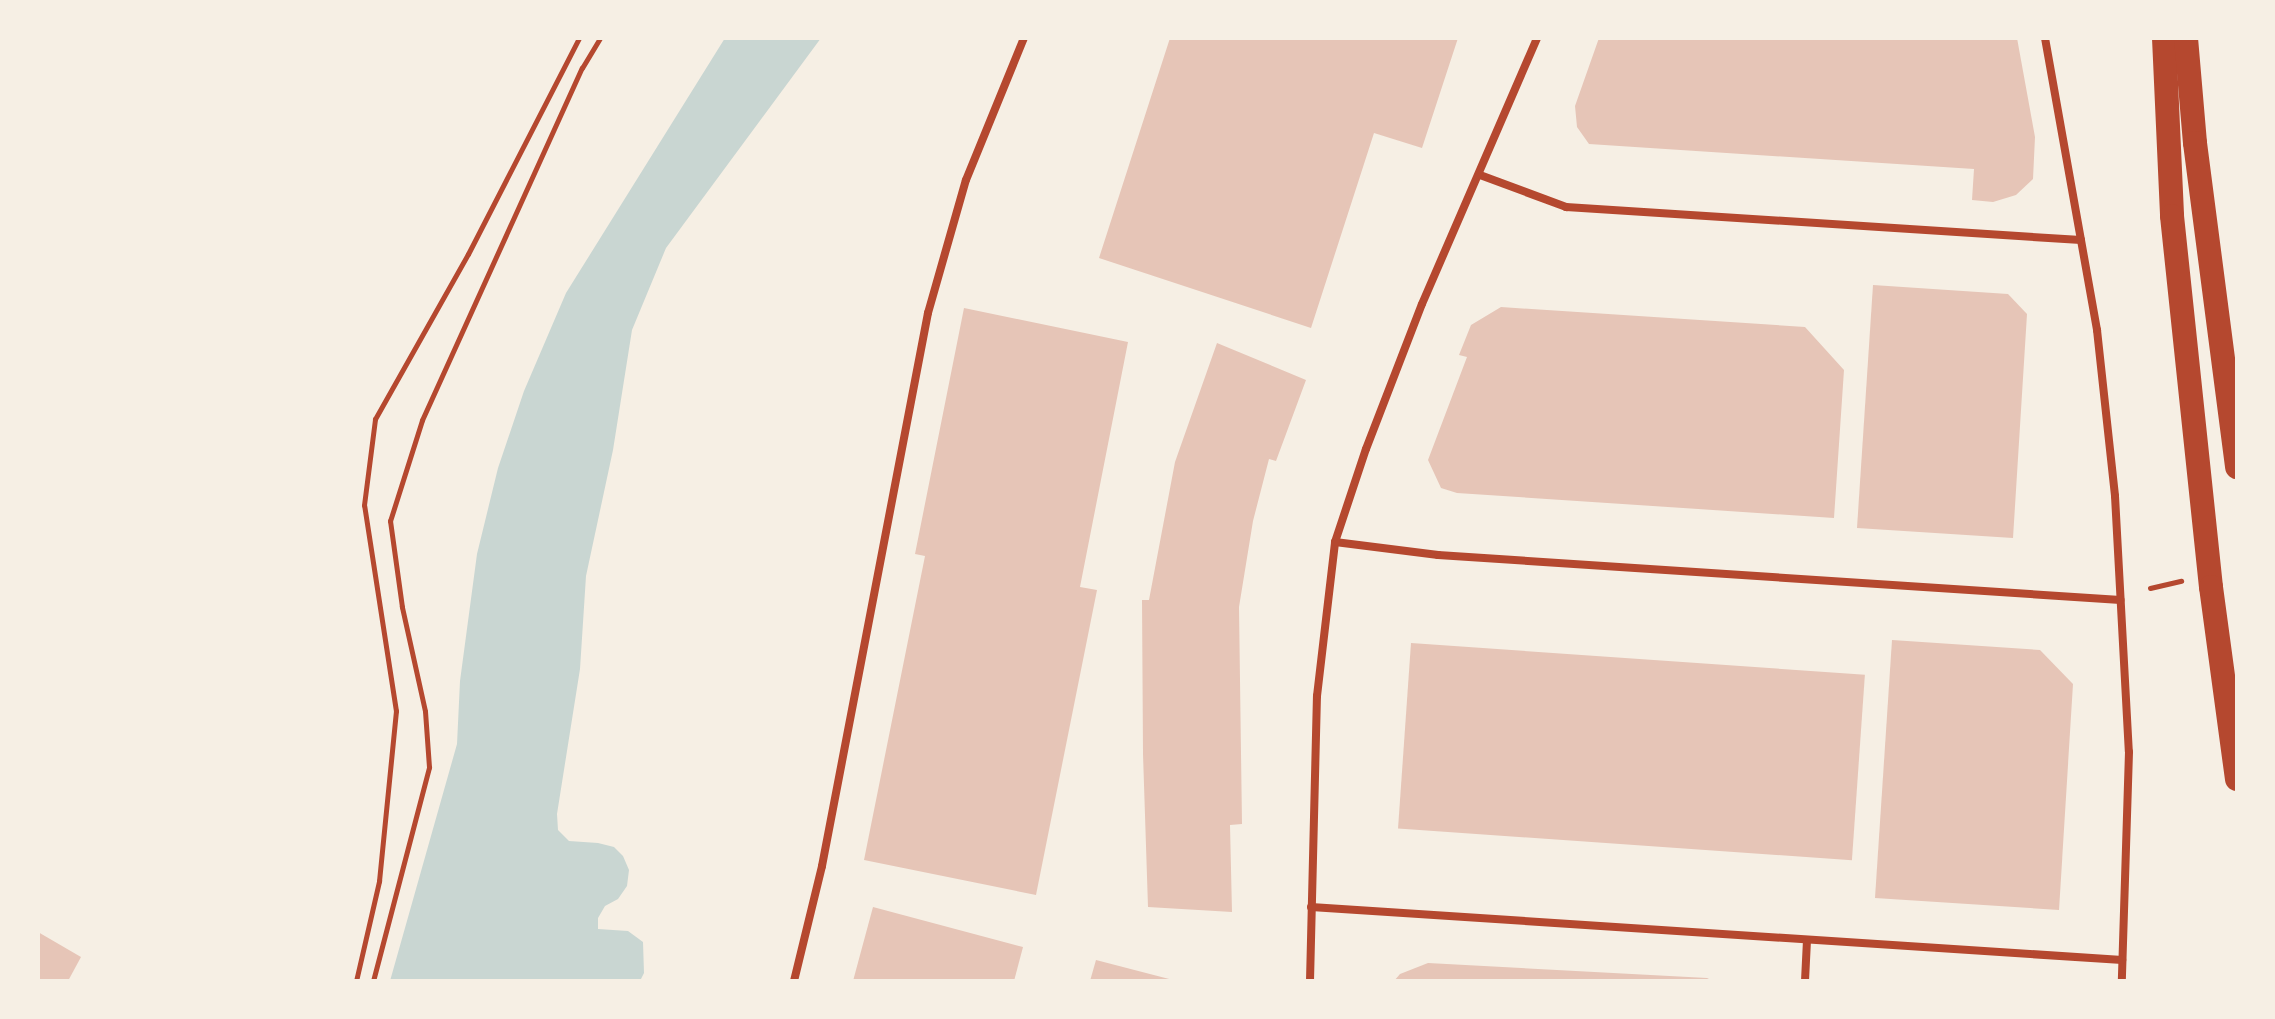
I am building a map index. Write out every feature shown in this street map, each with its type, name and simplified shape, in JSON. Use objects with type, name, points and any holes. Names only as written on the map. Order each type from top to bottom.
[{"type":"highway","points":[[2164,38],[2172,216],[2211,587],[2237,779]]},
{"type":"highway","points":[[2186,38],[2195,143],[2237,467]]},
{"type":"street","points":[[794,981],[822,866],[928,313],[966,180],[1024,38]]},
{"type":"street","points":[[1310,981],[1317,696],[1335,542],[1397,366],[1537,38]]},
{"type":"street","points":[[2045,38],[2108,413],[2129,752],[2122,981]]},
{"type":"street","points":[[1480,175],[1566,207],[2081,240]]},
{"type":"street","points":[[1335,542],[1438,555],[2121,600]]},
{"type":"street","points":[[1311,907],[2122,960]]},
{"type":"street","points":[[1805,981],[1807,940]]},
{"type":"path","points":[[356,981],[379,881],[396,711],[364,505],[375,419],[468,254],[579,38]]},
{"type":"path","points":[[373,981],[429,767],[425,711],[402,607],[390,521],[422,420],[582,68],[600,38]]},
{"type":"shaded area","points":[[725,38],[821,38],[666,248],[632,330],[613,450],[586,576],[580,669],[557,814],[558,830],[569,841],[614,847],[623,856],[629,870],[627,886],[618,899],[605,906],[598,918],[598,929],[628,931],[643,942],[644,973],[640,981],[390,981],[457,744],[460,681],[477,554],[498,468],[524,391],[566,293]]},
{"type":"building","points":[[1170,38],[1458,38],[1422,148],[1374,133],[1311,328],[1099,258]]},
{"type":"building","points":[[1599,38],[2017,38],[2035,137],[2033,179],[2016,195],[1993,202],[1972,200],[1974,169],[1589,144],[1577,127],[1575,106]]},
{"type":"building","points":[[1873,285],[2008,294],[2027,314],[2013,538],[1857,528]]},
{"type":"building","points":[[1501,307],[1805,327],[1844,370],[1834,518],[1457,493],[1441,488],[1428,460],[1467,357],[1459,355],[1471,325]]},
{"type":"building","points":[[964,308],[1128,342],[1080,587],[1097,590],[1036,895],[864,860],[925,556],[915,554]]},
{"type":"building","points":[[1217,343],[1306,380],[1276,461],[1269,459],[1253,521],[1239,607],[1242,824],[1230,825],[1232,912],[1148,907],[1143,754],[1142,600],[1149,600],[1175,462]]},
{"type":"building","points":[[1892,640],[2040,650],[2073,684],[2059,910],[1875,898]]},
{"type":"building","points":[[1411,643],[1865,675],[1852,860],[1398,829]]},
{"type":"building","points":[[873,907],[1023,947],[1014,981],[853,981]]},
{"type":"building","points":[[38,932],[81,957],[68,981],[38,981]]},
{"type":"building","points":[[1096,960],[1173,980],[1173,981],[1090,981]]},
{"type":"building","points":[[1428,963],[1707,978],[1713,981],[1394,981],[1400,974]]}]
